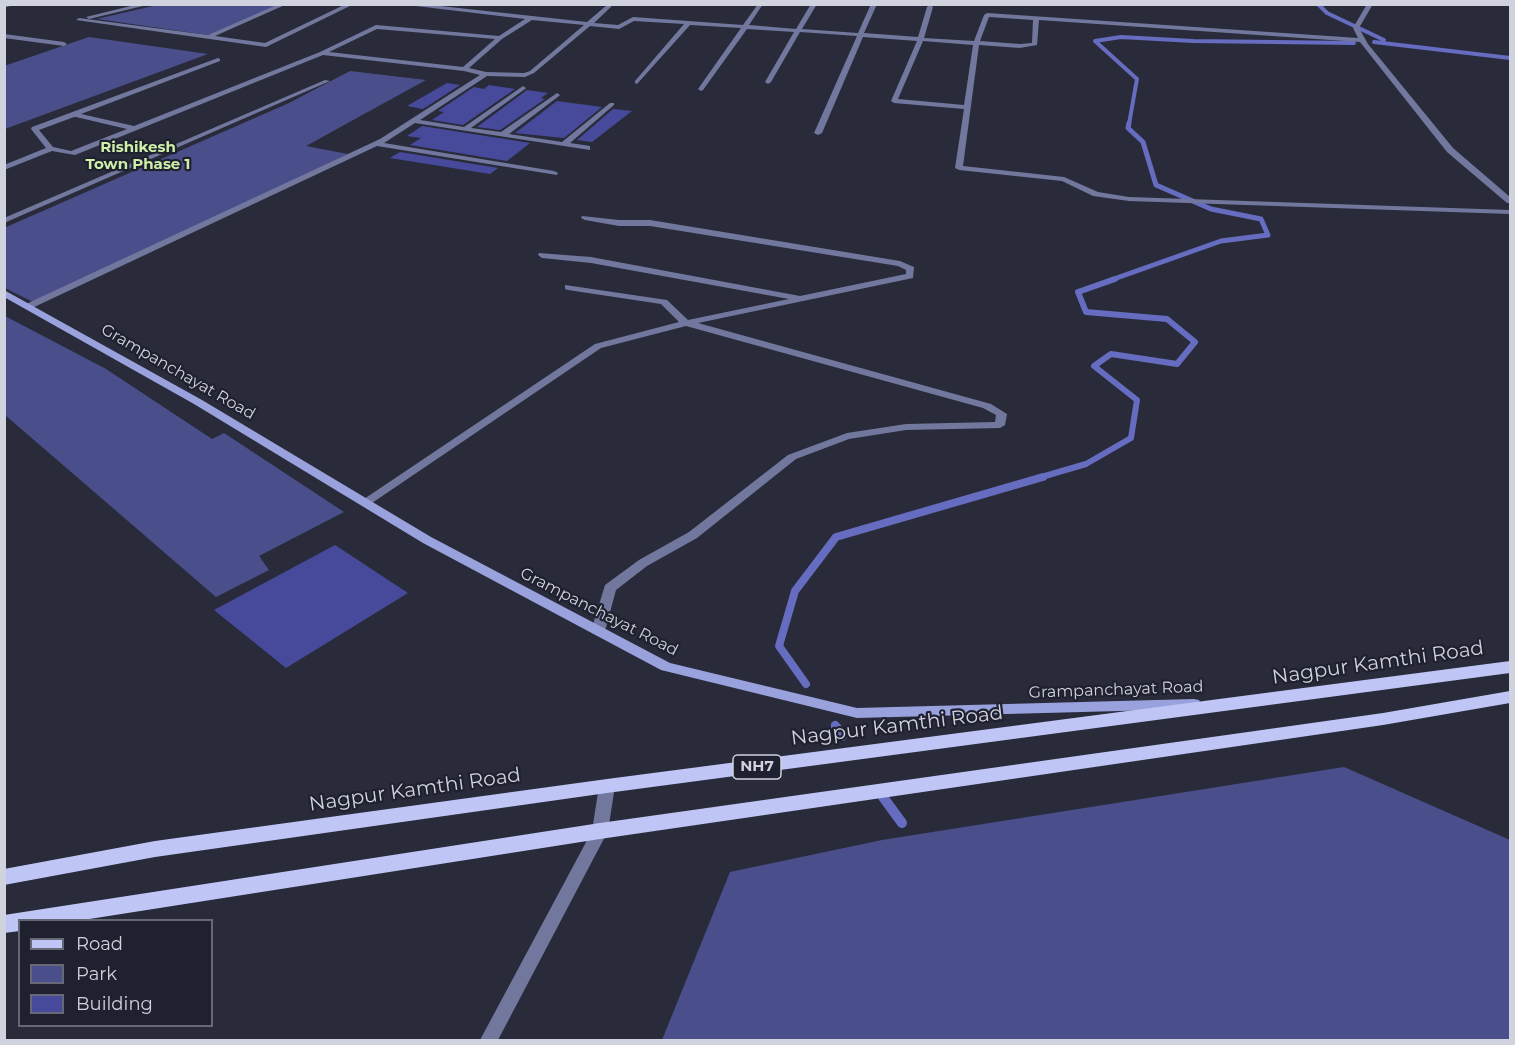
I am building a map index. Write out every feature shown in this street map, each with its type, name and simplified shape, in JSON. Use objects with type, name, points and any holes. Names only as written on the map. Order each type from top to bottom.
[{"type":"main road","name":"Nagpur Kamthi Road","points":[[4,877],[155,849],[607,786],[1252,703],[1510,667]]},
{"type":"main road","points":[[43,919],[600,831],[1383,719],[1510,697]]},
{"type":"street","points":[[4,6],[14,4]]},
{"type":"street","points":[[149,4],[79,20],[266,45],[352,4]]},
{"type":"street","points":[[207,37],[285,4]]},
{"type":"street","points":[[401,4],[588,25],[619,27],[633,19],[976,43],[1035,44],[1036,18]]},
{"type":"street","points":[[322,53],[464,69],[486,74],[525,75],[532,72],[612,4]]},
{"type":"street","points":[[701,89],[761,4]]},
{"type":"street","points":[[768,82],[801,31],[814,4]]},
{"type":"street","points":[[818,133],[874,4]]},
{"type":"street","points":[[984,4],[987,15],[976,43],[959,168],[1064,179],[1096,194],[1129,199],[1510,212]]},
{"type":"street","points":[[1370,4],[1356,28],[1363,40],[1450,150],[1510,201]]},
{"type":"street","points":[[930,7],[921,39],[894,101],[967,107]]},
{"type":"street","points":[[987,15],[1363,40]]},
{"type":"street","points":[[464,69],[500,38],[529,19]]},
{"type":"street","points":[[637,82],[688,23]]},
{"type":"street","points":[[4,168],[51,149],[72,153],[322,53],[376,27],[500,38]]},
{"type":"street","points":[[4,36],[64,44]]},
{"type":"street","points":[[51,149],[35,129],[218,60]]},
{"type":"street","points":[[30,306],[376,144],[486,74]]},
{"type":"street","points":[[4,221],[327,81]]},
{"type":"street","points":[[465,129],[524,88]]},
{"type":"street","points":[[504,134],[557,94]]},
{"type":"street","points":[[564,144],[612,104]]},
{"type":"street","points":[[75,115],[134,128]]},
{"type":"street","points":[[414,121],[587,148]]},
{"type":"street","points":[[376,144],[554,173]]},
{"type":"street","points":[[365,503],[598,346],[686,322],[910,276],[911,269],[900,264],[661,225],[619,223],[585,218]]},
{"type":"street","points":[[542,255],[591,260],[803,298]]},
{"type":"street","points":[[568,287],[664,302],[686,322],[987,406],[1002,414],[1000,425],[906,427],[847,436],[792,457],[693,535],[643,563],[610,588],[598,631]]},
{"type":"street","name":"Grampanchayat Road","points":[[4,293],[198,402],[427,540],[666,667],[857,713],[1252,703]]},
{"type":"street","points":[[489,1041],[600,831],[607,786]]},
{"type":"green space","points":[[157,5],[280,5],[208,35],[97,19]]},
{"type":"green space","points":[[89,37],[208,54],[5,129],[4,66]]},
{"type":"green space","points":[[350,71],[426,80],[306,146],[348,154],[33,302],[5,288],[4,228],[289,103]]},
{"type":"green space","points":[[5,316],[106,369],[212,439],[224,433],[344,512],[259,556],[269,570],[216,597],[5,415]]},
{"type":"green space","points":[[1344,767],[1510,840],[1510,1040],[662,1040],[730,872],[882,840]]},
{"type":"building","points":[[447,83],[460,85],[423,109],[407,106]]},
{"type":"building","points":[[489,85],[515,89],[463,125],[432,120],[444,112],[438,111],[474,87],[484,89]]},
{"type":"building","points":[[527,90],[548,93],[541,98],[545,99],[500,130],[477,127]]},
{"type":"building","points":[[557,101],[602,107],[564,138],[515,133]]},
{"type":"building","points":[[613,109],[632,111],[592,142],[577,140]]},
{"type":"building","points":[[422,126],[530,143],[507,161],[410,145],[421,138],[407,136]]},
{"type":"building","points":[[400,152],[498,168],[490,174],[390,158]]},
{"type":"building","points":[[335,545],[408,593],[286,668],[214,610]]},
{"type":"waterway","points":[[1318,4],[1327,13],[1384,40]]},
{"type":"waterway","points":[[1129,124],[1137,79],[1095,41],[1121,37],[1193,41],[1354,43]]},
{"type":"waterway","points":[[1374,42],[1510,58]]},
{"type":"waterway","points":[[1111,280],[1221,241],[1268,235],[1261,219],[1211,209],[1156,185],[1143,142],[1128,128],[1129,123]]},
{"type":"waterway","points":[[1038,478],[1086,464],[1131,438],[1137,400],[1094,366],[1111,354],[1177,364],[1195,342],[1167,319],[1086,312],[1078,292],[1115,279]]},
{"type":"waterway","points":[[806,684],[779,646],[795,591],[836,537],[1043,477]]},
{"type":"waterway","points":[[836,727],[842,736]]},
{"type":"waterway","points":[[883,797],[902,823]]},
{"type":"district","name":"Rishikesh Town Phase 1","points":[[138,156]]}]
